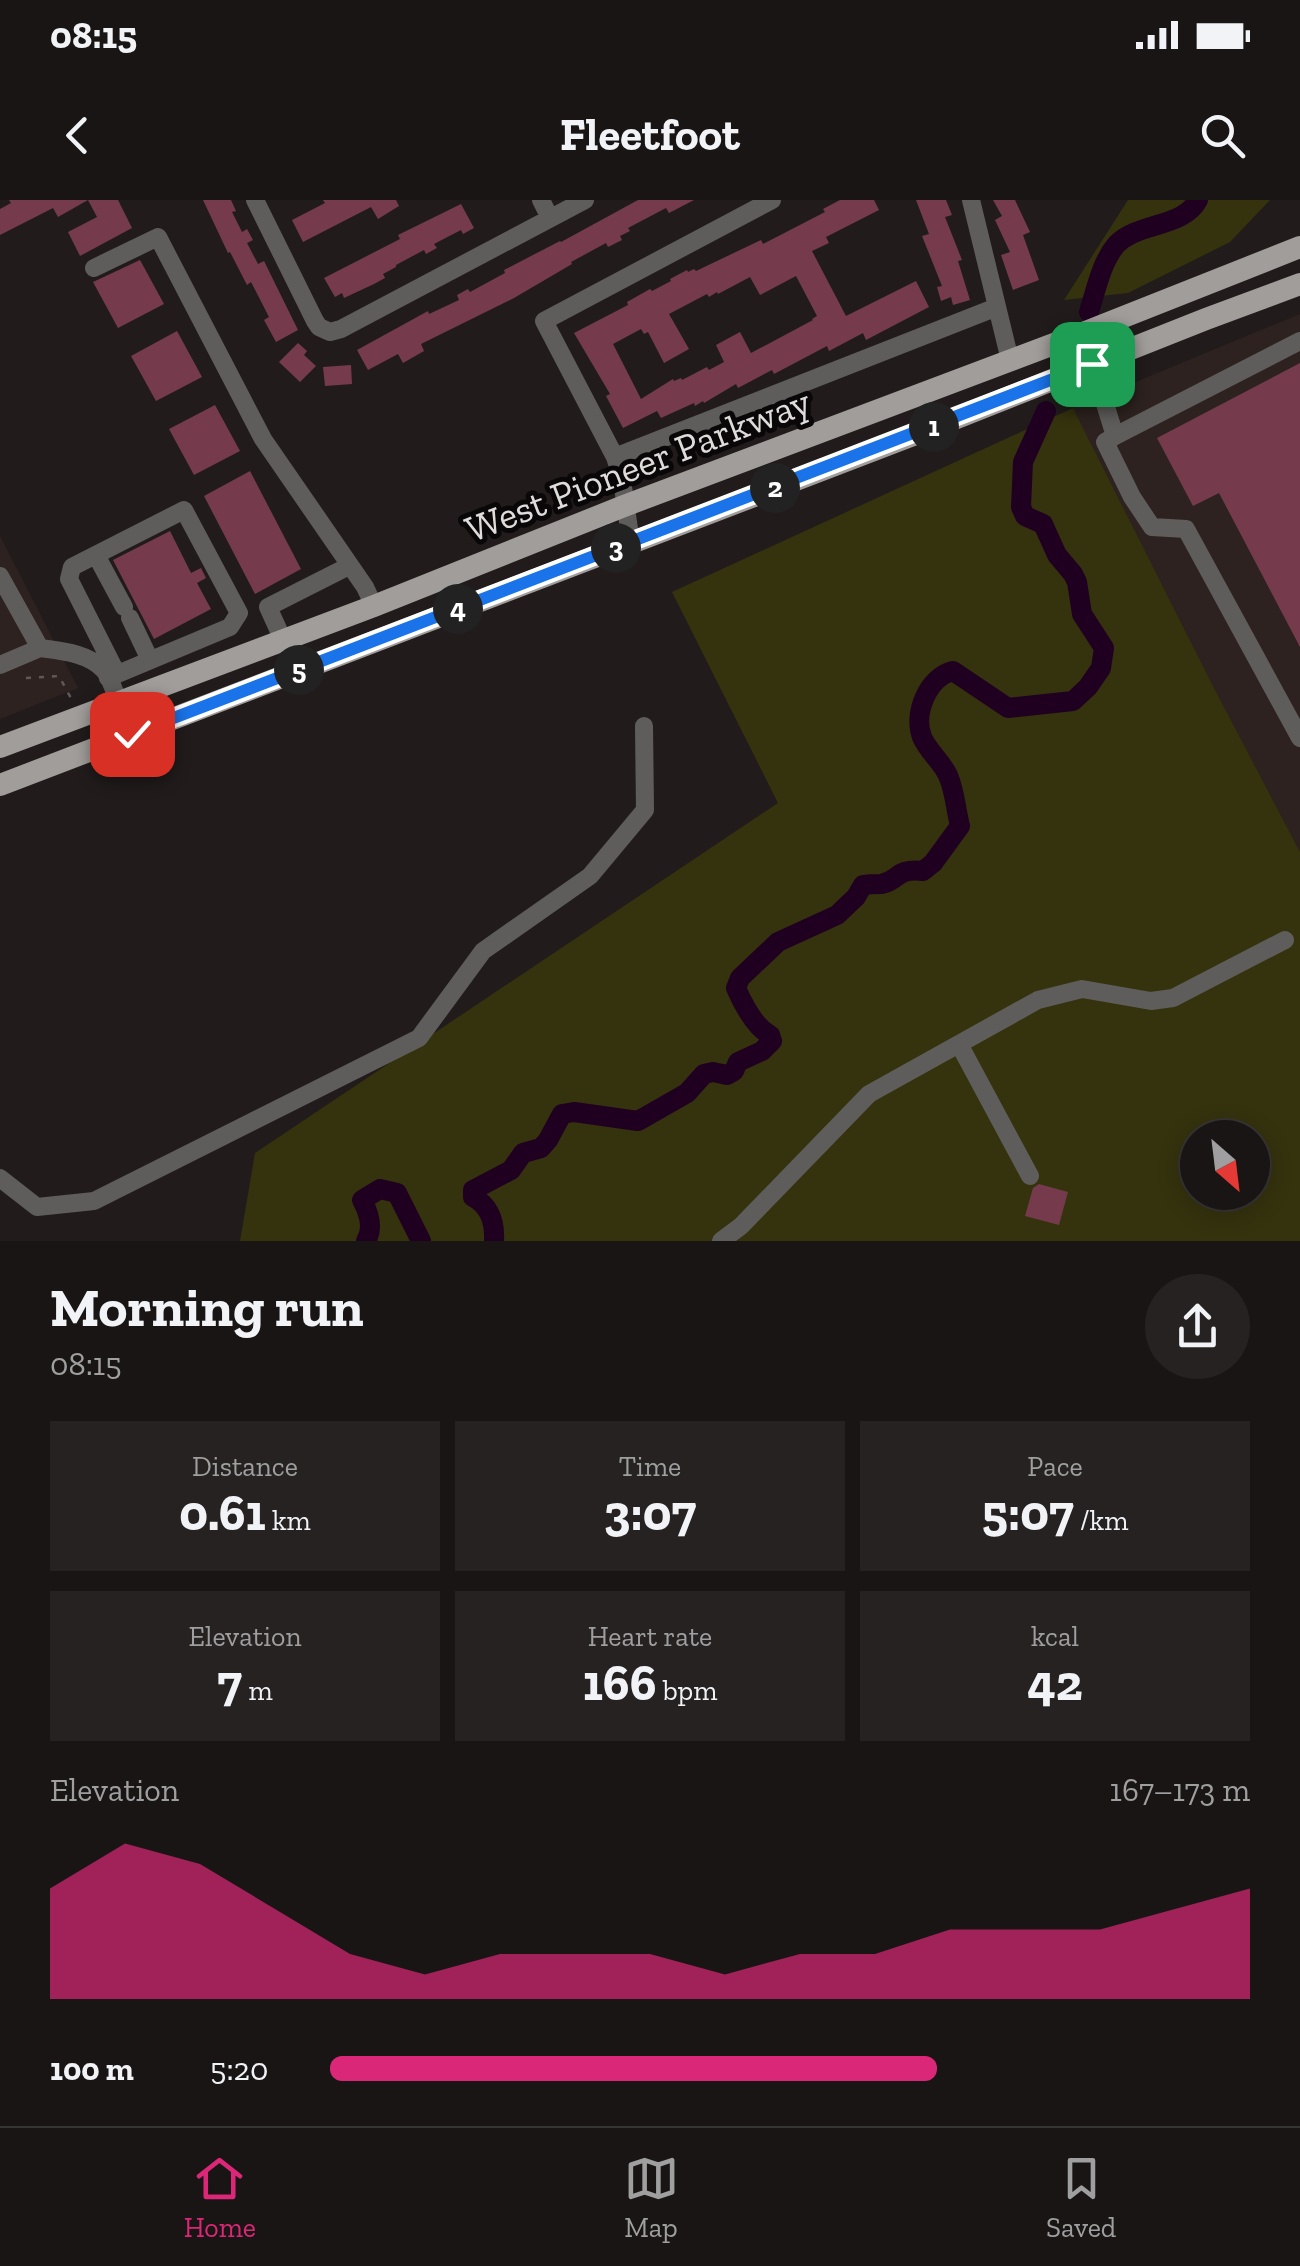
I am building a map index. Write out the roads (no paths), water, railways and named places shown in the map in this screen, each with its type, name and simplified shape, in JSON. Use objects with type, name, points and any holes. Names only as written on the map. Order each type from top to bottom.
[{"type":"main road","name":"West Pioneer Parkway","points":[[0,747],[1300,247]]},
{"type":"main road","name":"West Pioneer Parkway","points":[[0,785],[1300,284]]},
{"type":"main road","points":[[118,701],[132,734]]},
{"type":"street","points":[[542,200],[550,218]]},
{"type":"street","points":[[261,202],[315,321],[319,328],[330,332],[584,200]]},
{"type":"street","points":[[631,543],[615,457],[544,321],[772,200]]},
{"type":"street","points":[[970,200],[1010,360]]},
{"type":"street","points":[[94,268],[158,238],[263,440],[365,587],[374,606]]},
{"type":"street","points":[[615,457],[997,307]]},
{"type":"street","points":[[1083,332],[1114,436]]},
{"type":"street","points":[[1300,341],[1105,442],[1152,527],[1186,529],[1300,738]]},
{"type":"street","points":[[113,676],[230,626],[239,613],[184,510],[72,567],[69,579],[113,676],[118,701]]},
{"type":"street","points":[[96,555],[150,660]]},
{"type":"street","points":[[283,640],[268,608],[349,566]]},
{"type":"street","points":[[0,576],[40,648]]},
{"type":"street","points":[[0,665],[40,648],[88,658],[113,676]]},
{"type":"street","points":[[0,1178],[37,1207],[94,1200],[419,1038],[483,951],[590,876],[645,810],[644,726]]},
{"type":"street","points":[[722,1241],[869,1094],[1038,1000],[1082,989],[1151,1001],[1173,998],[1285,940]]},
{"type":"street","points":[[959,1044],[1030,1176]]},
{"type":"waterway","points":[[1089,312],[1103,268],[1116,245],[1136,232],[1182,216],[1198,200]]},
{"type":"waterway","points":[[494,1241],[490,1216],[473,1197],[473,1190],[511,1170],[523,1153],[541,1148],[562,1114],[574,1112],[638,1121],[687,1093],[704,1074],[727,1075],[734,1071],[738,1062],[762,1051],[772,1041],[742,1001],[736,988],[740,978],[778,942],[837,915],[863,885],[881,884],[907,871],[923,871],[933,863],[960,826],[949,778],[920,728],[921,707],[936,680],[953,671],[1008,708],[1073,701],[1101,668],[1104,648],[1082,614],[1077,582],[1057,555],[1043,524],[1025,516],[1021,507],[1023,462],[1046,411]]},
{"type":"waterway","points":[[366,1241],[370,1220],[362,1200],[380,1189],[397,1193],[421,1241]]}]
